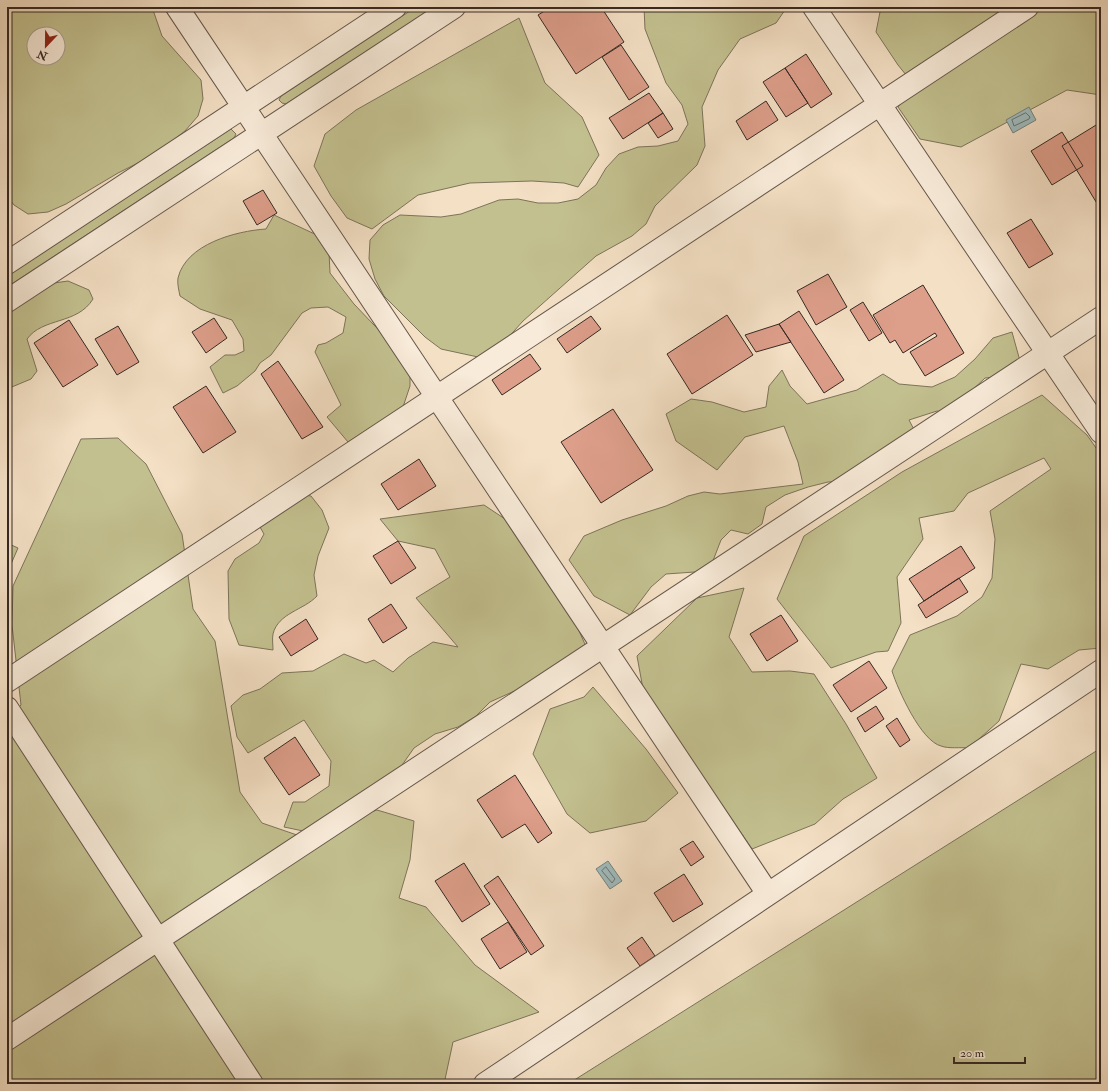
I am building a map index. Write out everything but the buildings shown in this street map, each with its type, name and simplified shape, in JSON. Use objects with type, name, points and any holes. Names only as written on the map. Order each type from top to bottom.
[{"type":"street","points":[[177,7],[768,894]]},
{"type":"street","points":[[7,263],[395,7]]},
{"type":"street","points":[[7,301],[454,7]]},
{"type":"street","points":[[814,7],[1101,432]]},
{"type":"street","points":[[7,680],[1027,7]]},
{"type":"street","points":[[7,1039],[1101,318]]},
{"type":"street","points":[[485,1084],[1101,671]]},
{"type":"street","points":[[7,708],[252,1084]]},
{"type":"shaded area","points":[[7,7],[152,7],[162,36],[201,80],[203,99],[198,116],[185,131],[154,155],[118,173],[66,204],[48,212],[28,214],[14,205],[7,196]]},
{"type":"shaded area","points":[[416,7],[434,7],[286,104],[279,100],[281,96]]},
{"type":"shaded area","points":[[644,7],[787,7],[776,23],[740,39],[718,70],[702,107],[705,146],[697,165],[655,206],[646,224],[632,236],[596,256],[523,321],[496,351],[478,357],[441,349],[425,337],[384,296],[375,279],[369,259],[370,240],[383,225],[400,215],[441,217],[461,214],[499,200],[518,199],[538,203],[558,203],[578,199],[596,185],[606,168],[619,154],[638,147],[658,146],[678,141],[688,124],[682,105],[666,83],[645,29]]},
{"type":"shaded area","points":[[881,7],[1101,7],[1101,95],[1067,90],[961,147],[920,139],[898,107],[915,86],[898,65],[876,32]]},
{"type":"shaded area","points":[[519,18],[545,83],[582,117],[599,155],[578,187],[564,183],[532,181],[470,183],[418,195],[372,229],[347,218],[331,196],[314,166],[325,134],[356,110]]},
{"type":"shaded area","points":[[231,129],[236,134],[234,138],[7,287],[7,276]]},
{"type":"shaded area","points":[[274,215],[319,236],[329,252],[330,273],[354,304],[393,345],[410,376],[410,386],[403,407],[348,442],[327,417],[341,405],[315,352],[318,345],[326,343],[343,333],[346,317],[328,307],[311,308],[302,313],[271,355],[260,363],[255,371],[237,386],[223,393],[210,367],[225,355],[235,355],[244,351],[243,339],[232,320],[200,309],[180,296],[178,278],[183,266],[191,256],[201,248],[227,236],[266,229]]},
{"type":"shaded area","points":[[68,281],[89,290],[93,299],[78,313],[42,327],[27,339],[37,371],[31,379],[7,389],[7,301],[40,285]]},
{"type":"shaded area","points":[[1012,332],[1020,361],[1004,376],[985,378],[948,413],[937,411],[909,420],[920,441],[845,481],[828,482],[785,495],[766,507],[762,524],[748,534],[731,530],[721,540],[709,571],[666,574],[651,587],[630,615],[594,596],[569,560],[584,536],[622,520],[666,506],[688,496],[704,492],[720,494],[803,484],[798,462],[784,426],[745,437],[717,470],[676,441],[666,414],[691,399],[712,402],[744,412],[766,407],[769,386],[782,370],[790,386],[807,404],[857,390],[883,374],[899,384],[932,387],[955,377],[975,359],[993,338]]},
{"type":"shaded area","points":[[1042,395],[1087,435],[1101,455],[1101,648],[1079,650],[1048,669],[1021,664],[999,721],[969,748],[944,747],[933,742],[918,725],[899,690],[892,671],[910,635],[957,616],[982,597],[992,578],[995,539],[990,511],[1051,469],[1044,458],[968,493],[954,511],[919,518],[923,539],[897,577],[901,623],[888,651],[876,652],[831,668],[777,599],[804,536],[902,472]]},
{"type":"shaded area","points":[[118,438],[146,464],[182,534],[193,609],[215,641],[240,792],[262,823],[297,835],[308,832],[284,827],[293,802],[305,802],[329,786],[331,761],[304,720],[248,753],[237,737],[231,706],[243,695],[260,689],[282,673],[313,671],[344,654],[366,663],[374,660],[393,672],[408,658],[433,642],[458,647],[416,598],[450,577],[435,549],[398,541],[380,519],[484,505],[520,529],[563,595],[588,651],[530,684],[490,702],[476,716],[458,727],[435,734],[414,748],[393,778],[324,827],[377,810],[414,821],[410,860],[399,898],[426,907],[475,965],[539,1012],[453,1042],[444,1084],[7,1084],[7,719],[21,705],[12,625],[13,586],[81,439]]},
{"type":"shaded area","points":[[297,494],[311,496],[322,510],[329,528],[318,556],[314,575],[317,596],[312,601],[280,621],[273,634],[273,650],[239,645],[229,619],[228,571],[235,559],[259,543],[264,534],[257,522]]},
{"type":"shaded area","points":[[7,543],[18,548],[8,571],[7,613]]},
{"type":"shaded area","points":[[744,588],[729,637],[752,672],[790,671],[814,674],[846,724],[877,778],[843,799],[815,824],[752,849],[643,689],[637,656],[697,598]]},
{"type":"shaded area","points":[[593,687],[646,749],[678,793],[646,821],[590,833],[567,814],[533,754],[550,709],[584,697]]},
{"type":"shaded area","points":[[1101,748],[1101,1084],[568,1084]]},
{"type":"water","points":[[1029,107],[1036,120],[1013,133],[1006,120]]},
{"type":"water","points":[[608,861],[622,881],[610,889],[596,869]]}]
